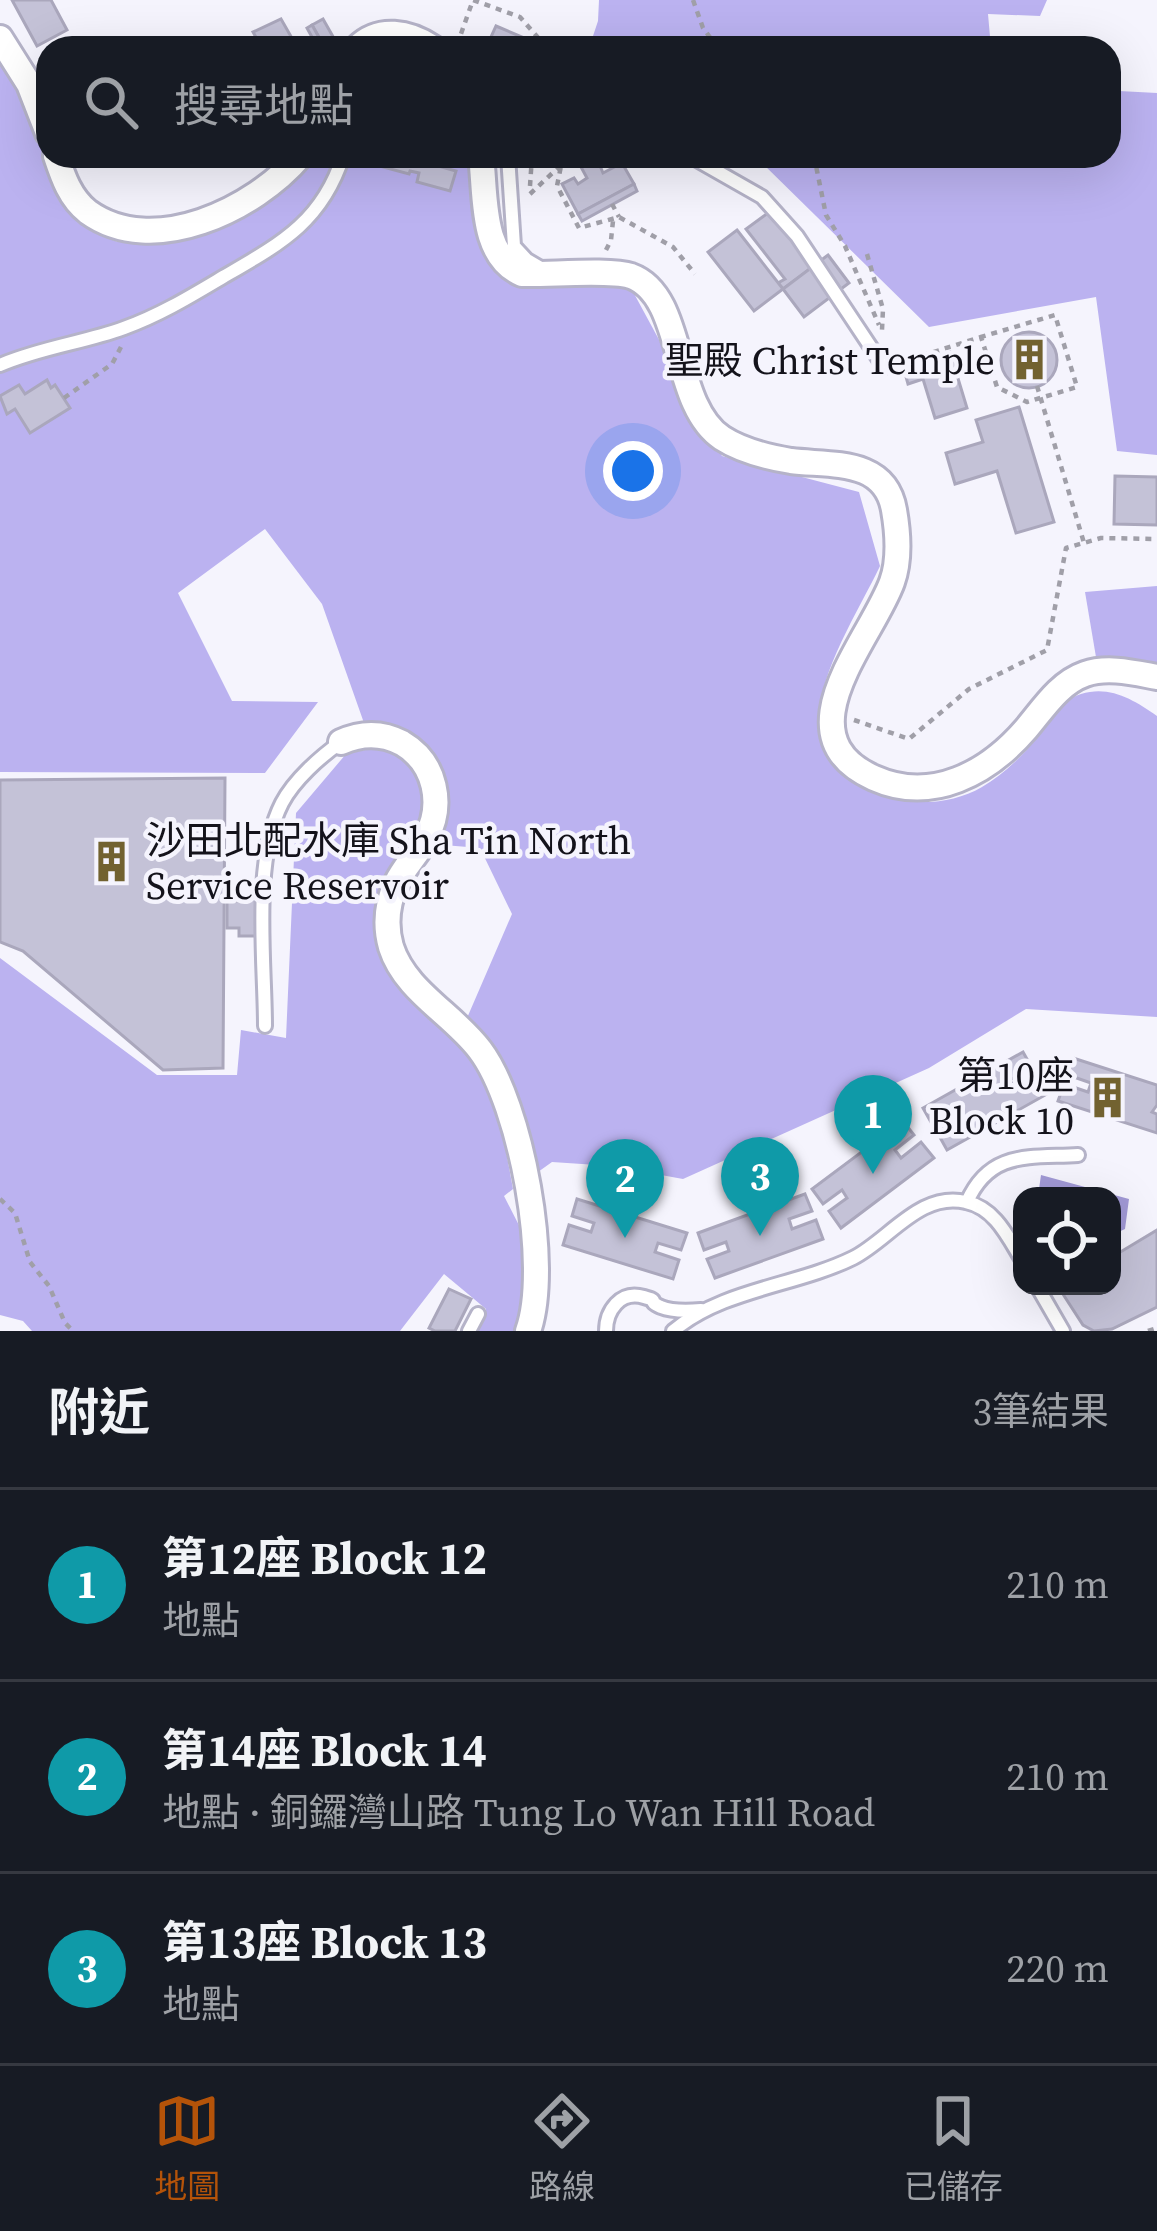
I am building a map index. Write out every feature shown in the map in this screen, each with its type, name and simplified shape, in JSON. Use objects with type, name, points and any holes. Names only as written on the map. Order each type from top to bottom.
[{"type":"street","points":[[0,38],[36,102]]},
{"type":"street","points":[[60,168],[65,184],[87,212],[120,226],[153,230],[207,220],[288,168]]},
{"type":"street","points":[[484,168],[496,252],[516,272],[630,276],[645,286],[666,320],[697,412],[721,437],[772,457],[856,468],[884,484],[894,511],[894,577],[841,680],[831,721],[841,750],[864,772],[887,783],[931,787],[968,777],[993,760],[1058,692],[1083,674],[1118,671],[1157,677]]},
{"type":"street","points":[[340,742],[360,735],[391,738],[415,752],[433,783],[435,816],[393,891],[388,932],[403,971],[477,1046],[506,1097],[538,1264],[537,1297],[527,1331]]},
{"type":"lane","points":[[0,365],[38,349],[164,313],[287,239],[334,187],[340,168]]},
{"type":"lane","points":[[509,168],[514,246],[526,260],[557,274]]},
{"type":"lane","points":[[711,168],[762,197],[797,236],[889,366]]},
{"type":"lane","points":[[265,1027],[265,894],[277,816],[287,794],[340,742]]},
{"type":"lane","points":[[967,1202],[975,1183],[989,1168],[1008,1160],[1078,1155]]},
{"type":"lane","points":[[673,1331],[709,1309],[855,1257],[920,1210],[943,1201],[967,1202],[988,1212],[1013,1247]]},
{"type":"lane","points":[[606,1331],[609,1311],[619,1300],[633,1295],[677,1310],[709,1309]]},
{"type":"lane","points":[[1042,1295],[1064,1331]]},
{"type":"lane","points":[[469,1331],[478,1314]]},
{"type":"path","points":[[460,36],[473,0],[520,17],[537,36]]},
{"type":"path","points":[[693,0],[709,36]]},
{"type":"path","points":[[531,168],[529,196],[555,168]]},
{"type":"path","points":[[561,168],[557,186],[579,228],[616,218],[673,247],[695,274]]},
{"type":"path","points":[[816,168],[826,214],[887,347]]},
{"type":"path","points":[[611,240],[616,218],[612,204]]},
{"type":"path","points":[[867,254],[883,310],[882,330]]},
{"type":"path","points":[[889,366],[1055,315],[1077,387],[1027,402],[997,387],[981,338]]},
{"type":"path","points":[[64,398],[112,364],[133,325]]},
{"type":"path","points":[[1036,386],[1084,543]]},
{"type":"path","points":[[831,721],[858,720],[909,739],[969,689],[1047,650],[1066,548],[1101,538],[1157,539]]},
{"type":"path","points":[[0,1199],[15,1213],[30,1262],[73,1331]]},
{"type":"path","points":[[1148,1331],[1157,1328]]},
{"type":"shaded area","points":[[599,0],[1047,0],[1040,16],[988,14],[990,36],[593,36]]},
{"type":"shaded area","points":[[0,52],[36,122],[36,168],[54,168],[71,213],[95,233],[118,242],[167,238],[290,168],[474,168],[486,242],[525,283],[631,288],[722,456],[859,492],[880,566],[834,658],[819,722],[824,750],[842,774],[875,793],[915,802],[943,801],[982,787],[1031,745],[1061,707],[1081,694],[1112,693],[1157,716],[1157,1017],[1026,1009],[929,1068],[683,1179],[612,1166],[552,1162],[531,1177],[467,1018],[512,914],[480,848],[431,844],[442,817],[394,732],[364,723],[322,604],[265,529],[178,593],[232,701],[318,702],[265,773],[0,772]]},
{"type":"shaded area","points":[[1121,91],[1157,93],[1157,455],[1117,451],[1096,297],[929,327],[767,168],[1121,168]]},
{"type":"shaded area","points":[[1157,586],[1157,679],[1097,663],[1085,592]]},
{"type":"shaded area","points":[[378,747],[412,771],[423,793],[423,806],[414,834],[382,887],[376,936],[391,974],[476,1066],[496,1110],[513,1189],[504,1196],[527,1241],[519,1318],[513,1331],[473,1331],[486,1309],[444,1274],[400,1331],[32,1331],[23,1321],[0,1315],[0,958],[157,1075],[237,1075],[241,1030],[286,1038],[296,813],[346,754]]},
{"type":"shaded area","points":[[1041,1175],[1085,1187],[1039,1187]]},
{"type":"shaded area","points":[[1121,1197],[1129,1199],[1121,1231]]},
{"type":"building","points":[[12,0],[51,0],[67,30],[56,36],[36,36],[36,44]]},
{"type":"building","points":[[281,19],[291,36],[255,36],[253,32]]},
{"type":"building","points":[[323,19],[333,36],[318,36],[312,25]]},
{"type":"building","points":[[496,26],[520,36],[491,36]]},
{"type":"building","points":[[387,168],[456,171],[450,191],[417,182],[419,173]]},
{"type":"building","points":[[582,168],[601,168],[603,173],[625,168],[634,184],[578,214],[562,184],[574,178],[578,184],[587,178]]},
{"type":"building","points":[[634,184],[637,191],[582,221],[578,214]]},
{"type":"building","points":[[772,210],[814,266],[783,289],[778,283],[785,279],[746,229]]},
{"type":"building","points":[[737,230],[783,289],[754,311],[708,252]]},
{"type":"building","points":[[828,255],[849,283],[804,317],[783,289]]},
{"type":"building","name":"聖殿 Christ Temple","points":[[1029,332],[1049,340],[1057,360],[1049,380],[1029,388],[1009,380],[1001,360],[1009,340]]},
{"type":"building","points":[[950,352],[967,408],[935,418],[923,379],[908,384],[903,366]]},
{"type":"building","points":[[47,380],[70,408],[30,433],[15,409],[7,414],[0,396],[19,385],[25,394]]},
{"type":"building","points":[[1019,407],[1054,522],[1016,533],[997,471],[955,484],[946,453],[983,442],[976,420]]},
{"type":"building","points":[[1115,476],[1157,477],[1157,525],[1114,524]]},
{"type":"building","name":"沙田北配水庫 Sha Tin North Service Reservoir","points":[[225,778],[223,1068],[163,1070],[23,951],[0,942],[0,780]]},
{"type":"building","points":[[240,895],[259,895],[259,936],[239,936],[239,928],[227,928],[227,901],[240,901]]},
{"type":"building","points":[[1023,1052],[1032,1068],[1010,1080],[1015,1089],[1038,1077],[1047,1094],[947,1150],[937,1132],[957,1121],[952,1113],[932,1124],[923,1108]]},
{"type":"building","name":"第10座 Block 10","points":[[1073,1058],[1157,1085],[1157,1105],[1152,1112],[1157,1114],[1157,1133],[1058,1101],[1064,1084],[1088,1092],[1091,1083],[1068,1075]]},
{"type":"building","points":[[903,1121],[914,1135],[895,1150],[901,1158],[921,1142],[934,1158],[841,1228],[829,1211],[847,1198],[842,1190],[823,1204],[812,1189]]},
{"type":"building","points":[[805,1194],[812,1211],[789,1219],[792,1229],[816,1220],[823,1239],[715,1278],[707,1259],[729,1251],[726,1242],[704,1250],[698,1233]]},
{"type":"building","points":[[577,1199],[687,1233],[681,1250],[658,1243],[655,1252],[679,1260],[673,1279],[563,1245],[569,1225],[591,1232],[594,1223],[572,1216]]},
{"type":"building","points":[[1157,1230],[1157,1307],[1112,1329],[1094,1331],[1083,1325],[1064,1295],[1121,1295],[1121,1252]]},
{"type":"building","points":[[449,1289],[471,1299],[455,1331],[435,1331],[429,1328]]},
{"type":"place","name":"聖殿 Christ Temple","points":[[1029,360]]},
{"type":"place","name":"沙田北配水庫 Sha Tin North Service Reservoir","points":[[112,862]]},
{"type":"place","name":"第10座 Block 10","points":[[1108,1097]]},
{"type":"place","name":"第12座 Block 12","points":[[873,1174]]},
{"type":"place","name":"第13座 Block 13","points":[[760,1236]]},
{"type":"place","name":"第14座 Block 14","points":[[625,1238]]}]
